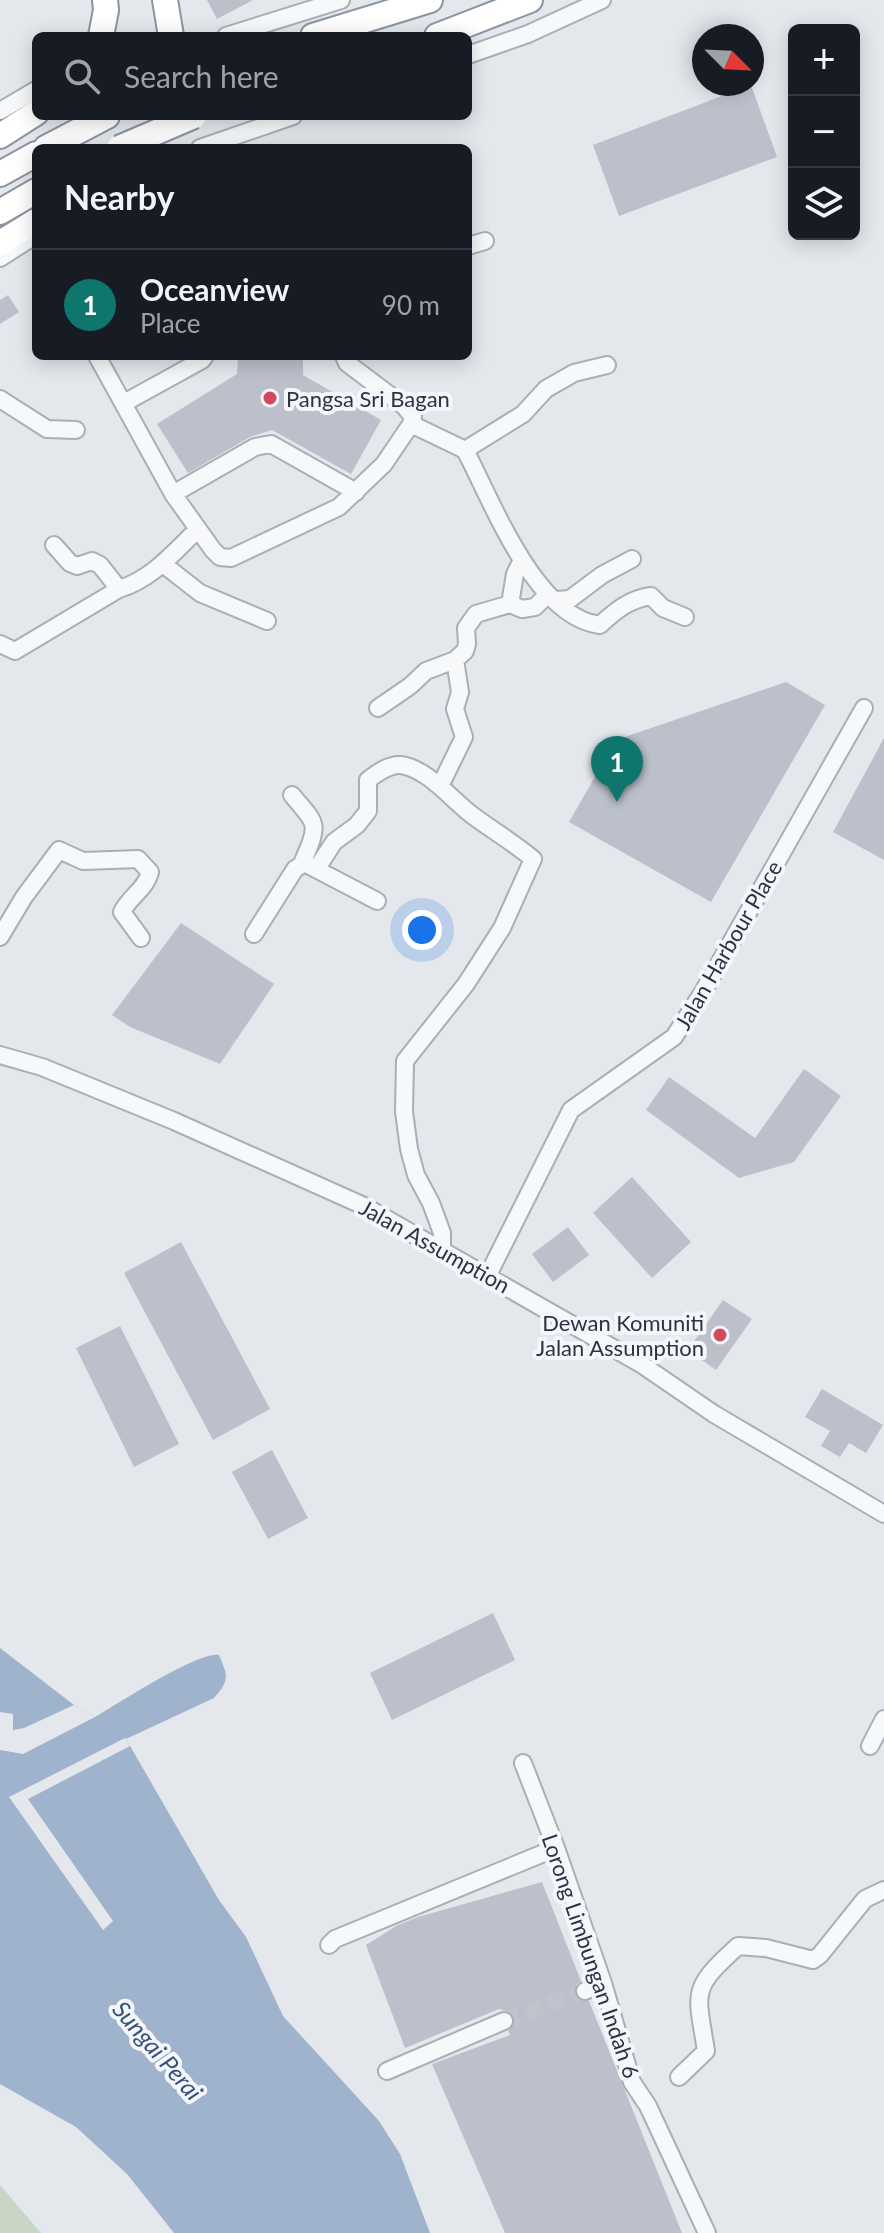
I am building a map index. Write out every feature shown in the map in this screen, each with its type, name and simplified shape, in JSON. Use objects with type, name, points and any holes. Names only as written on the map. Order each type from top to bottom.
[{"type":"highway","points":[[102,32],[105,0]]},
{"type":"highway","points":[[165,0],[170,32]]},
{"type":"highway","points":[[326,32],[430,0]]},
{"type":"highway","points":[[450,32],[530,0]]},
{"type":"highway","points":[[0,136],[32,116]]},
{"type":"highway","points":[[53,144],[97,120]]},
{"type":"highway","points":[[140,144],[155,120]]},
{"type":"highway","points":[[128,144],[185,120]]},
{"type":"highway","points":[[0,174],[32,156]]},
{"type":"highway","points":[[0,212],[32,193]]},
{"type":"highway","points":[[2,251],[32,225]]},
{"type":"street","points":[[239,32],[341,0]]},
{"type":"street","points":[[472,54],[528,34],[602,0]]},
{"type":"street","points":[[0,111],[32,92]]},
{"type":"street","points":[[212,144],[281,120]]},
{"type":"street","points":[[2,251],[32,237]]},
{"type":"street","points":[[472,245],[485,241]]},
{"type":"street","points":[[99,360],[173,494],[220,557],[231,558],[339,507],[384,464],[411,424],[413,417],[404,406],[345,360]]},
{"type":"street","points":[[124,403],[202,360]]},
{"type":"street","points":[[465,450],[523,414],[546,389],[574,373],[607,365]]},
{"type":"street","points":[[0,399],[47,429],[76,430]]},
{"type":"street","points":[[411,424],[465,450],[522,560],[572,616],[600,625],[616,609],[638,598],[651,596],[663,608],[685,617]]},
{"type":"street","points":[[173,494],[255,447],[271,444],[356,492]]},
{"type":"street","points":[[0,644],[15,651],[119,589],[138,584],[197,530]]},
{"type":"street","points":[[54,545],[70,563],[77,566],[92,561],[100,565],[119,589]]},
{"type":"street","points":[[378,708],[426,671],[455,660],[465,651],[466,628],[476,614],[510,604],[522,609],[535,607],[552,597],[570,599],[602,575],[632,559]]},
{"type":"street","points":[[510,604],[515,574],[522,560]]},
{"type":"street","points":[[163,564],[200,593],[267,621]]},
{"type":"street","points":[[440,786],[464,737],[455,709],[460,692],[455,660]]},
{"type":"street","name":"Jalan Harbour Place","points":[[488,1275],[571,1110],[674,1037],[703,992],[864,708]]},
{"type":"street","points":[[309,867],[357,825],[368,811],[368,780],[398,765],[440,786],[472,815],[533,859],[502,928],[466,984],[405,1061],[404,1112],[409,1149],[416,1175],[442,1233],[442,1249]]},
{"type":"street","points":[[292,795],[315,827],[309,867]]},
{"type":"street","points":[[0,937],[24,897],[59,850],[83,861],[138,859],[150,872],[148,882],[122,912],[141,938]]},
{"type":"street","points":[[254,934],[295,869],[309,867],[377,901]]},
{"type":"street","name":"Jalan Assumption","points":[[0,1055],[42,1067],[174,1121],[364,1206],[641,1364],[714,1414],[884,1514]]},
{"type":"street","points":[[870,1746],[884,1719]]},
{"type":"street","name":"Lorong Limbungan Indah 6","points":[[523,1763],[603,1983],[632,2082],[648,2106],[707,2233]]},
{"type":"street","points":[[329,1945],[335,1939],[556,1848]]},
{"type":"street","points":[[679,2077],[706,2051],[697,2004],[702,1986],[713,1968],[738,1946],[766,1948],[813,1960],[865,1899],[884,1890]]},
{"type":"street","points":[[585,1991],[603,1983]]},
{"type":"street","points":[[387,2071],[504,2021]]},
{"type":"green space","points":[[0,2185],[41,2233],[0,2233]]},
{"type":"water","name":"Sungai Perai","points":[[0,1648],[74,1705],[95,1717],[177,1669],[219,1655],[226,1678],[214,1698],[126,1739],[219,1900],[246,1937],[283,2016],[379,2121],[400,2154],[430,2233],[174,2233],[127,2174],[76,2127],[0,2084]]},
{"type":"pier","points":[[74,1705],[95,1717],[23,1754],[0,1750],[0,1712],[13,1714],[13,1730]]},
{"type":"pier","points":[[125,1738],[130,1746],[28,1799],[113,1921],[103,1930],[9,1797]]},
{"type":"building","points":[[207,0],[253,0],[217,19]]},
{"type":"building","points":[[722,96],[755,96],[777,157],[619,216],[593,145]]},
{"type":"building","points":[[8,295],[19,312],[0,324],[0,300]]},
{"type":"building","name":"Pangsa Sri Bagan","points":[[238,360],[303,360],[303,375],[381,420],[351,474],[272,430],[250,437],[188,473],[157,424],[237,374]]},
{"type":"building","points":[[786,682],[825,705],[711,902],[569,822],[616,740]]},
{"type":"building","points":[[884,738],[884,860],[833,832]]},
{"type":"building","points":[[181,923],[274,984],[220,1064],[130,1027],[112,1015]]},
{"type":"building","points":[[804,1069],[841,1096],[794,1162],[739,1178],[646,1110],[669,1077],[755,1138]]},
{"type":"building","points":[[632,1177],[691,1242],[652,1278],[593,1213]]},
{"type":"building","points":[[568,1227],[589,1255],[553,1282],[532,1254]]},
{"type":"building","points":[[181,1242],[270,1409],[213,1440],[124,1273]]},
{"type":"building","name":"Dewan Komuniti Jalan Assumption","points":[[723,1300],[752,1319],[716,1370],[688,1350]]},
{"type":"building","points":[[120,1326],[179,1444],[134,1467],[76,1348]]},
{"type":"building","points":[[822,1389],[883,1425],[866,1453],[849,1443],[840,1457],[821,1446],[830,1431],[805,1417]]},
{"type":"building","points":[[272,1450],[308,1518],[268,1539],[232,1472]]},
{"type":"building","points":[[493,1613],[515,1660],[392,1720],[370,1673]]},
{"type":"building","points":[[542,1882],[581,1981],[576,1985],[575,1995],[579,2000],[589,2001],[682,2233],[505,2233],[432,2064],[510,2035],[508,2031],[515,2023],[514,2016],[499,2009],[405,2048],[366,1945],[398,1925],[418,1917]]},
{"type":"tunnel","points":[[504,2021],[585,1991]]},
{"type":"place","name":"Pangsa Sri Bagan","points":[[270,398]]},
{"type":"place","name":"Oceanview","points":[[617,802]]},
{"type":"place","name":"Dewan Komuniti Jalan Assumption","points":[[720,1335]]}]
